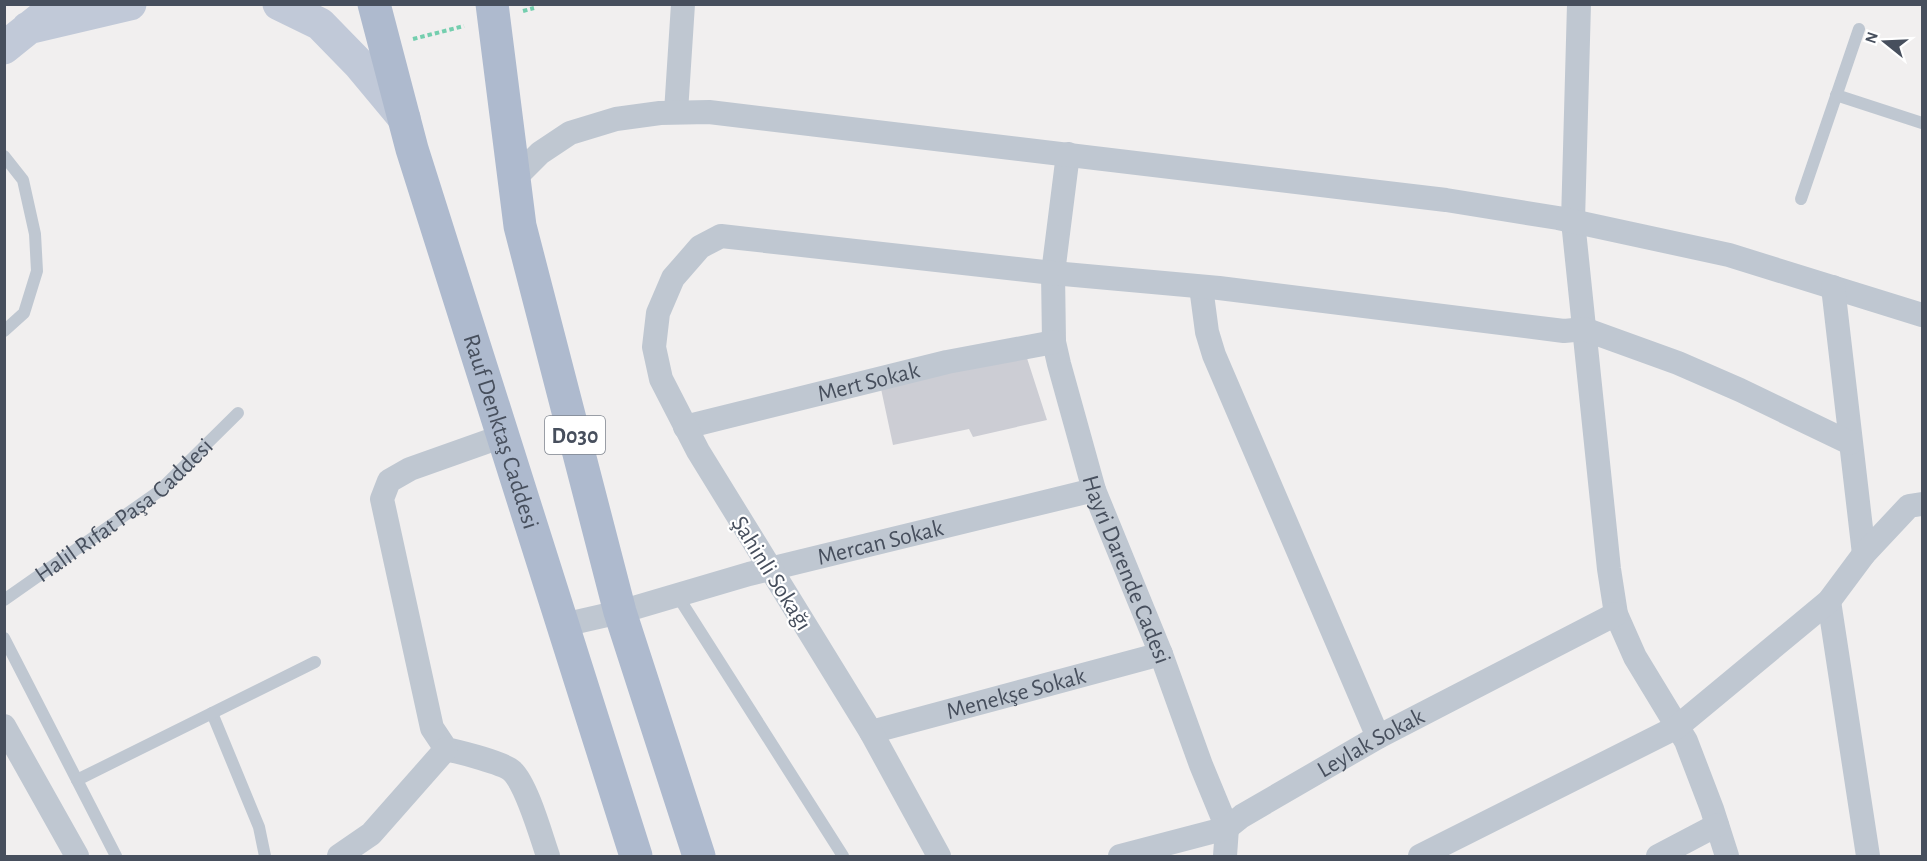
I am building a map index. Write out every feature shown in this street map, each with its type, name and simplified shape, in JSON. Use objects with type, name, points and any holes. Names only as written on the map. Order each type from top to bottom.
[{"type":"main road","points":[[16,38],[59,4]]},
{"type":"main road","points":[[16,38],[130,4]]},
{"type":"main road","points":[[279,4],[320,24],[359,64],[404,118]]},
{"type":"main road","name":"Rauf Denktaş Caddesi","points":[[374,4],[404,118],[636,856]]},
{"type":"main road","name":"D030","points":[[493,12],[520,226],[621,612],[699,856]]},
{"type":"street","points":[[676,112],[683,4]]},
{"type":"street","points":[[1579,4],[1573,221],[1609,568],[1616,614],[1635,657],[1686,741],[1727,856]]},
{"type":"street","points":[[514,179],[540,153],[570,133],[616,119],[660,113],[709,111],[1446,200],[1573,221],[1729,255],[1923,315]]},
{"type":"street","name":"Hayri Darende Cadesi","points":[[1068,154],[1053,273],[1054,342],[1094,490],[1161,654],[1201,765],[1227,828],[1225,856]]},
{"type":"street","name":"Şahinli Sokağı","points":[[939,856],[871,732],[769,569],[685,427],[661,379],[654,347],[658,312],[673,278],[700,247],[721,236],[1201,287],[1564,331],[1584,329]]},
{"type":"street","points":[[1201,287],[1207,332],[1214,355],[1378,737]]},
{"type":"street","points":[[1833,287],[1864,554]]},
{"type":"street","points":[[1584,329],[1678,363],[1850,443]]},
{"type":"street","name":"Mert Sokak","points":[[685,427],[947,362],[1054,342]]},
{"type":"street","points":[[503,436],[410,469],[388,481],[382,499],[432,728],[446,749],[478,757],[512,770],[528,798],[548,856]]},
{"type":"street","name":"Mercan Sokak","points":[[563,625],[621,612],[769,569],[1094,490]]},
{"type":"street","points":[[1420,856],[1677,727],[1829,601],[1864,554],[1909,506],[1923,504]]},
{"type":"street","points":[[1829,601],[1868,856]]},
{"type":"street","name":"Leylak Sokak","points":[[1120,856],[1227,828],[1242,816],[1378,737],[1616,614]]},
{"type":"street","name":"Menekşe Sokak","points":[[871,732],[1161,654]]},
{"type":"street","points":[[4,726],[77,856]]},
{"type":"street","points":[[339,856],[371,834],[446,749]]},
{"type":"street","points":[[1658,856],[1717,825]]},
{"type":"lane","points":[[1802,199],[1859,29]]},
{"type":"lane","points":[[1836,95],[1923,123]]},
{"type":"lane","points":[[4,156],[23,180],[35,234],[37,271],[24,313],[4,331]]},
{"type":"lane","name":"Halil Rıfat Paşa Caddesi","points":[[4,600],[159,492],[238,413]]},
{"type":"lane","points":[[677,595],[843,856]]},
{"type":"lane","points":[[4,638],[116,856]]},
{"type":"lane","points":[[77,780],[315,662]]},
{"type":"lane","points":[[212,713],[259,827],[265,856]]},
{"type":"path","points":[[385,46],[493,12],[534,8]]},
{"type":"building","points":[[1025,352],[1047,420],[973,437],[969,429],[893,445],[880,384]]}]
